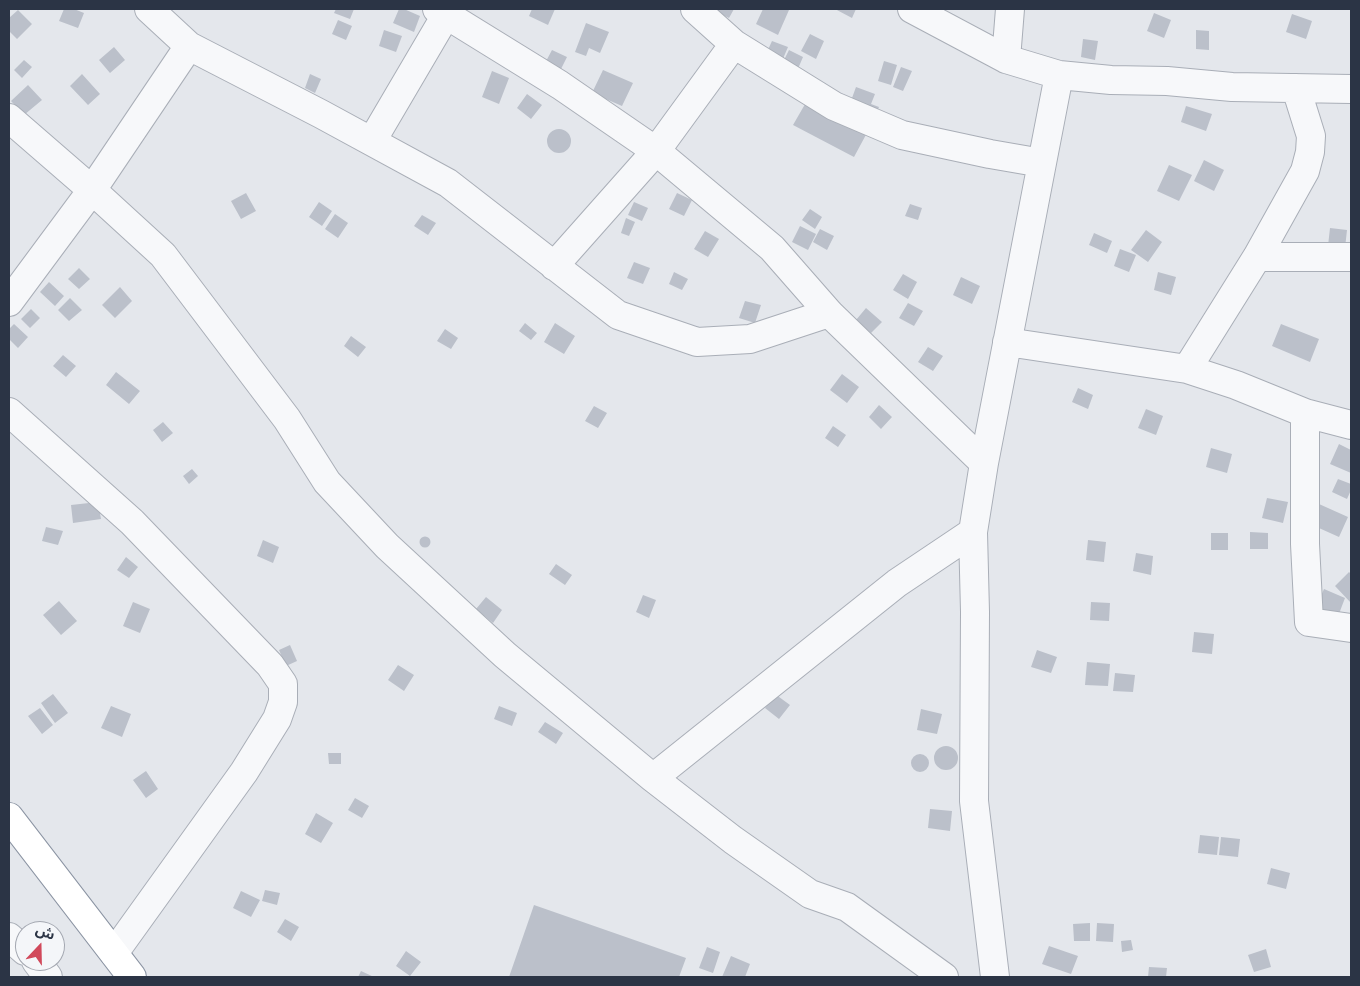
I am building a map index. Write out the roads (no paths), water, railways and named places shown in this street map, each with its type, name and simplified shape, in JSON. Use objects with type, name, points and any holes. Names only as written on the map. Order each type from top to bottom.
[{"type":"highway","points":[[9,817],[132,977]]},
{"type":"street","points":[[149,9],[189,46],[372,141],[448,183],[618,315],[697,342],[750,339],[829,313]]},
{"type":"street","points":[[695,9],[734,44],[834,106],[902,135],[1042,163]]},
{"type":"street","points":[[912,9],[1006,59],[1059,75],[1232,87],[1351,89]]},
{"type":"street","points":[[1006,59],[1010,9]]},
{"type":"street","points":[[372,141],[445,11],[560,85],[656,151],[772,248],[829,313],[984,463]]},
{"type":"street","points":[[554,266],[656,151],[734,44]]},
{"type":"street","points":[[9,302],[92,190],[189,46]]},
{"type":"street","points":[[995,977],[974,801],[975,612],[973,532],[984,463],[1059,75]]},
{"type":"street","points":[[1188,369],[1257,257],[1305,171],[1310,152],[1311,136],[1296,88]]},
{"type":"street","points":[[9,118],[92,190],[163,256],[286,419],[327,482],[387,546],[505,655],[654,778],[733,840],[810,894],[847,907],[944,977]]},
{"type":"street","points":[[1257,257],[1351,258]]},
{"type":"street","points":[[1007,342],[1188,369],[1236,385],[1305,413],[1351,425]]},
{"type":"street","points":[[9,412],[132,522],[270,665],[283,684],[283,702],[277,719],[249,764],[114,954]]},
{"type":"street","points":[[1305,413],[1305,544],[1309,622],[1351,628]]},
{"type":"street","points":[[654,778],[898,583],[973,532]]}]
